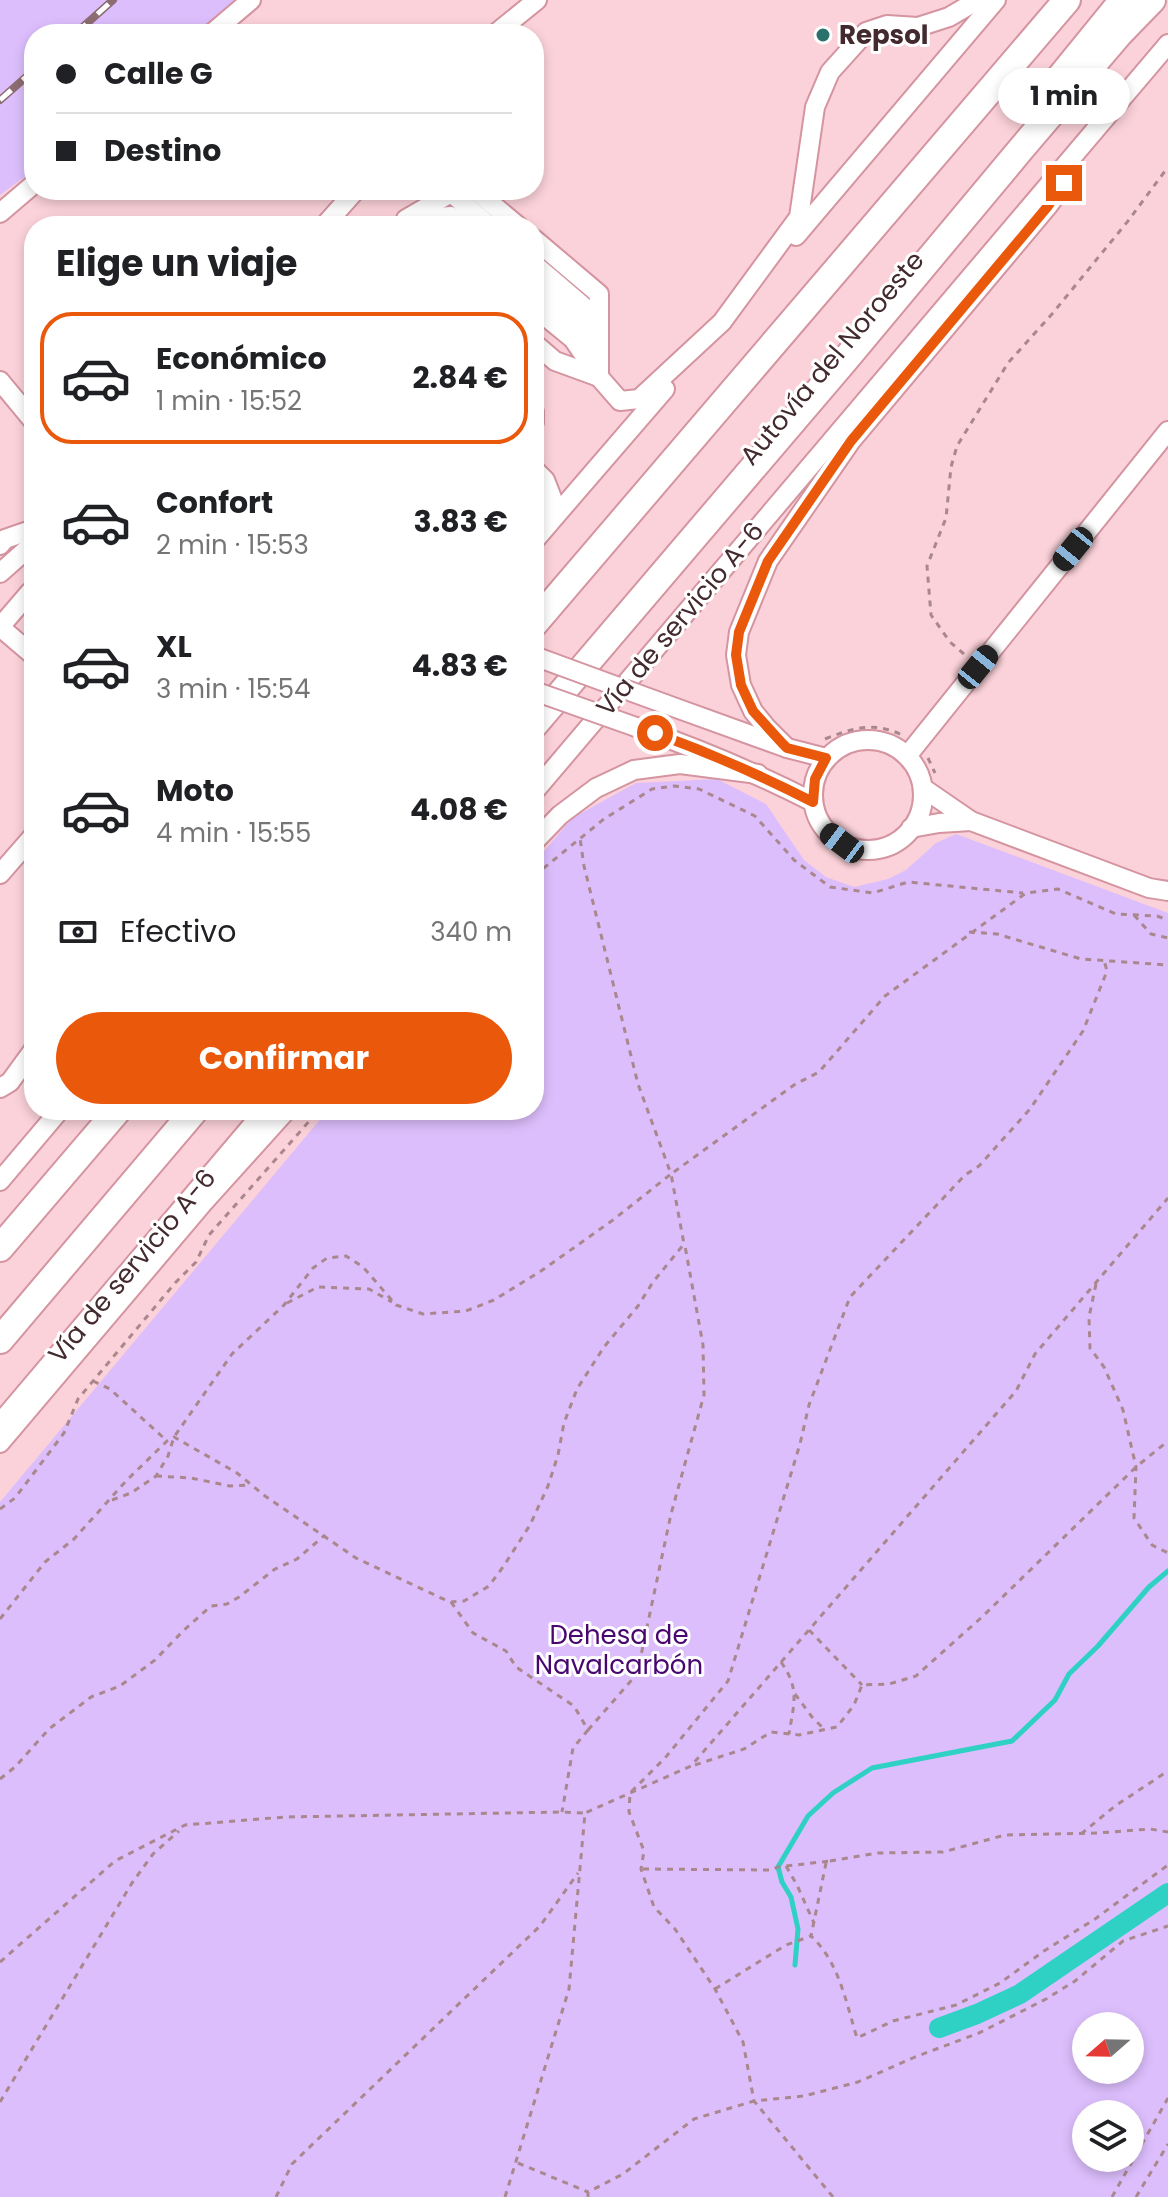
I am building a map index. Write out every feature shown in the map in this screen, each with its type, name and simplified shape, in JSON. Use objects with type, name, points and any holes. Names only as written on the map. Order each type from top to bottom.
[{"type":"highway","name":"Autovía del Noroeste","points":[[544,612],[1067,0]]},
{"type":"highway","name":"Autovía del Noroeste","points":[[544,698],[966,199],[1123,0]]},
{"type":"highway","points":[[1119,34],[1143,0]]},
{"type":"highway","points":[[544,713],[1119,34],[1152,0]]},
{"type":"highway","points":[[0,1248],[109,1120]]},
{"type":"highway","points":[[0,1340],[187,1120]]},
{"type":"street","points":[[223,24],[251,0]]},
{"type":"street","points":[[507,24],[537,0]]},
{"type":"street","points":[[544,315],[573,339],[620,401],[639,399],[722,322],[799,217],[815,107],[830,72],[866,32],[887,25],[918,27],[949,17],[978,0]]},
{"type":"street","points":[[544,529],[996,0]]},
{"type":"street","name":"Vía de servicio A-6","points":[[544,780],[1168,44]]},
{"type":"street","points":[[787,748],[753,711],[741,685],[736,655],[739,632],[768,561],[851,441],[1048,206],[1148,67]]},
{"type":"street","points":[[0,213],[24,193]]},
{"type":"street","points":[[333,216],[347,200]]},
{"type":"street","points":[[416,216],[433,200]]},
{"type":"street","points":[[419,216],[441,200]]},
{"type":"street","points":[[459,200],[478,216]]},
{"type":"street","points":[[487,200],[506,216]]},
{"type":"street","points":[[544,247],[599,294],[599,377]]},
{"type":"street","points":[[544,273],[589,311],[599,377]]},
{"type":"street","points":[[544,293],[582,325],[599,377]]},
{"type":"street","points":[[544,330],[599,377]]},
{"type":"street","points":[[544,352],[555,361],[599,377]]},
{"type":"street","points":[[0,381],[24,410]]},
{"type":"street","points":[[907,756],[1168,431]]},
{"type":"street","points":[[544,479],[552,498],[544,510]]},
{"type":"street","points":[[0,545],[5,539],[24,532]]},
{"type":"street","points":[[0,573],[24,552]]},
{"type":"street","points":[[24,599],[0,627],[24,647]]},
{"type":"street","points":[[544,660],[787,748],[823,750],[869,740],[896,747],[915,767],[923,788],[919,815],[900,839],[873,850],[858,849],[828,833],[818,819],[813,802],[823,750]]},
{"type":"street","points":[[544,694],[691,746],[758,774],[813,802]]},
{"type":"street","points":[[544,832],[560,815],[596,788],[634,770],[680,764],[758,774]]},
{"type":"street","points":[[923,788],[971,821],[1149,888],[1168,891]]},
{"type":"street","points":[[911,828],[971,821]]},
{"type":"street","points":[[0,874],[24,846]]},
{"type":"street","points":[[0,1088],[10,1082],[24,1063]]},
{"type":"street","points":[[0,1181],[52,1120]]},
{"type":"street","name":"Vía de servicio A-6","points":[[0,1423],[257,1120]]},
{"type":"street","points":[[0,1443],[204,1202],[278,1120]]},
{"type":"path","points":[[978,667],[950,642],[931,615],[928,588],[927,566],[946,518],[951,467],[957,446],[1008,363],[1052,314],[1168,167]]},
{"type":"path","points":[[823,750],[855,728],[888,728]]},
{"type":"path","points":[[544,868],[604,819],[652,789],[674,786],[699,789],[755,816],[794,860],[830,887],[873,893],[908,882],[1026,893],[1058,889],[1116,914],[1157,916],[1168,920]]},
{"type":"path","points":[[562,1812],[573,1748],[637,1674],[671,1514],[704,1395],[703,1345],[671,1174],[638,1084],[584,866],[580,838]]},
{"type":"path","points":[[284,1305],[318,1287],[369,1289],[396,1305],[423,1314],[466,1311],[494,1300],[613,1220],[794,1085],[819,1072],[885,996],[1026,893]]},
{"type":"path","points":[[1134,915],[1151,934],[1168,938]]},
{"type":"path","points":[[969,932],[997,934],[1081,959],[1168,965]]},
{"type":"path","points":[[833,2197],[754,2101],[743,2042],[715,1989],[675,1929],[654,1907],[641,1869],[644,1851],[629,1812],[630,1793],[665,1758],[728,1681],[809,1405],[850,1297],[965,1175],[979,1166],[1030,1109],[1083,1031],[1107,971],[1104,960]]},
{"type":"path","points":[[0,1509],[15,1498],[64,1433],[78,1399],[196,1262],[209,1235],[310,1120]]},
{"type":"path","points":[[691,1766],[1016,1391],[1035,1354],[1168,1198]]},
{"type":"path","points":[[174,1437],[237,1473],[356,1558],[451,1602],[464,1601],[489,1586],[530,1525],[548,1486],[564,1423],[577,1389],[604,1347],[684,1244]]},
{"type":"path","points":[[108,1501],[131,1493],[156,1476],[168,1456],[174,1437],[232,1354],[284,1305],[313,1268],[327,1258],[346,1256],[363,1267],[396,1305]]},
{"type":"path","points":[[1096,1283],[1089,1317],[1090,1348],[1104,1367],[1123,1410],[1136,1467],[1134,1518],[1152,1545],[1168,1553]]},
{"type":"path","points":[[93,1381],[110,1389],[167,1441]]},
{"type":"path","points":[[0,1619],[45,1562],[74,1539],[174,1437]]},
{"type":"path","points":[[808,1629],[862,1685],[889,1684],[916,1676],[982,1617],[1136,1467],[1168,1441]]},
{"type":"path","points":[[156,1476],[191,1478],[230,1486],[251,1485]]},
{"type":"path","points":[[0,1779],[49,1729],[91,1697],[120,1686],[155,1660],[211,1606],[227,1604],[239,1597],[275,1569],[297,1559],[325,1535]]},
{"type":"path","points":[[451,1602],[473,1633],[506,1651],[516,1667],[574,1706],[588,1730]]},
{"type":"path","points":[[781,1661],[789,1673],[795,1694],[825,1730]]},
{"type":"path","points":[[0,1962],[115,1861],[185,1825],[285,1817],[585,1813],[691,1766],[744,1749],[771,1732],[799,1735],[837,1727],[854,1705],[862,1685]]},
{"type":"path","points":[[789,1734],[795,1694]]},
{"type":"path","points":[[1081,1834],[1115,1806],[1168,1771]]},
{"type":"path","points":[[505,2197],[569,1989],[585,1813]]},
{"type":"path","points":[[0,2102],[132,1883],[153,1854],[185,1825]]},
{"type":"path","points":[[641,1869],[771,1870],[878,1853],[943,1852],[1005,1835],[1150,1829],[1168,1832]]},
{"type":"path","points":[[811,1936],[826,1863],[830,1861]]},
{"type":"path","points":[[811,1936],[821,1945],[835,1968],[857,2038],[893,2021],[956,2005],[1000,1983],[1168,1865]]},
{"type":"path","points":[[786,1866],[814,1923]]},
{"type":"path","points":[[276,2197],[292,2164],[540,1926],[580,1870]]},
{"type":"path","points":[[517,2163],[588,2194],[623,2174],[694,2119],[754,2101],[804,2096],[858,2082],[979,2033],[1075,1981],[1123,1941],[1168,1926]]},
{"type":"path","points":[[715,1989],[786,1945],[811,1936]]},
{"type":"path","points":[[1112,2197],[1168,2098]]},
{"type":"path","points":[[1136,2197],[1168,2144]]},
{"type":"green space","points":[[0,0],[262,0],[230,24],[24,24],[24,177],[0,195]]},
{"type":"green space","name":"Dehesa de Navalcarbón","points":[[717,779],[766,804],[804,860],[826,877],[854,887],[888,879],[906,870],[936,843],[956,834],[1168,913],[1168,2197],[0,2197],[0,1502],[320,1120],[544,1120],[544,851],[572,818],[636,783]]},
{"type":"waterway","points":[[795,1965],[798,1929],[791,1897],[778,1867],[808,1816],[833,1793],[872,1768],[1012,1741],[1055,1700],[1069,1674],[1149,1587],[1168,1571]]},
{"type":"waterway","points":[[939,2028],[1020,1994],[1168,1893]]},
{"type":"railway","points":[[86,24],[113,0]]},
{"type":"railway","points":[[0,100],[24,79]]},
{"type":"place","name":"Repsol","points":[[823,35]]},
{"type":"route","points":[[655,733],[758,774],[813,802],[815,779],[826,758],[787,748],[753,711],[741,685],[736,655],[739,632],[768,561],[851,441],[1064,183]]}]
